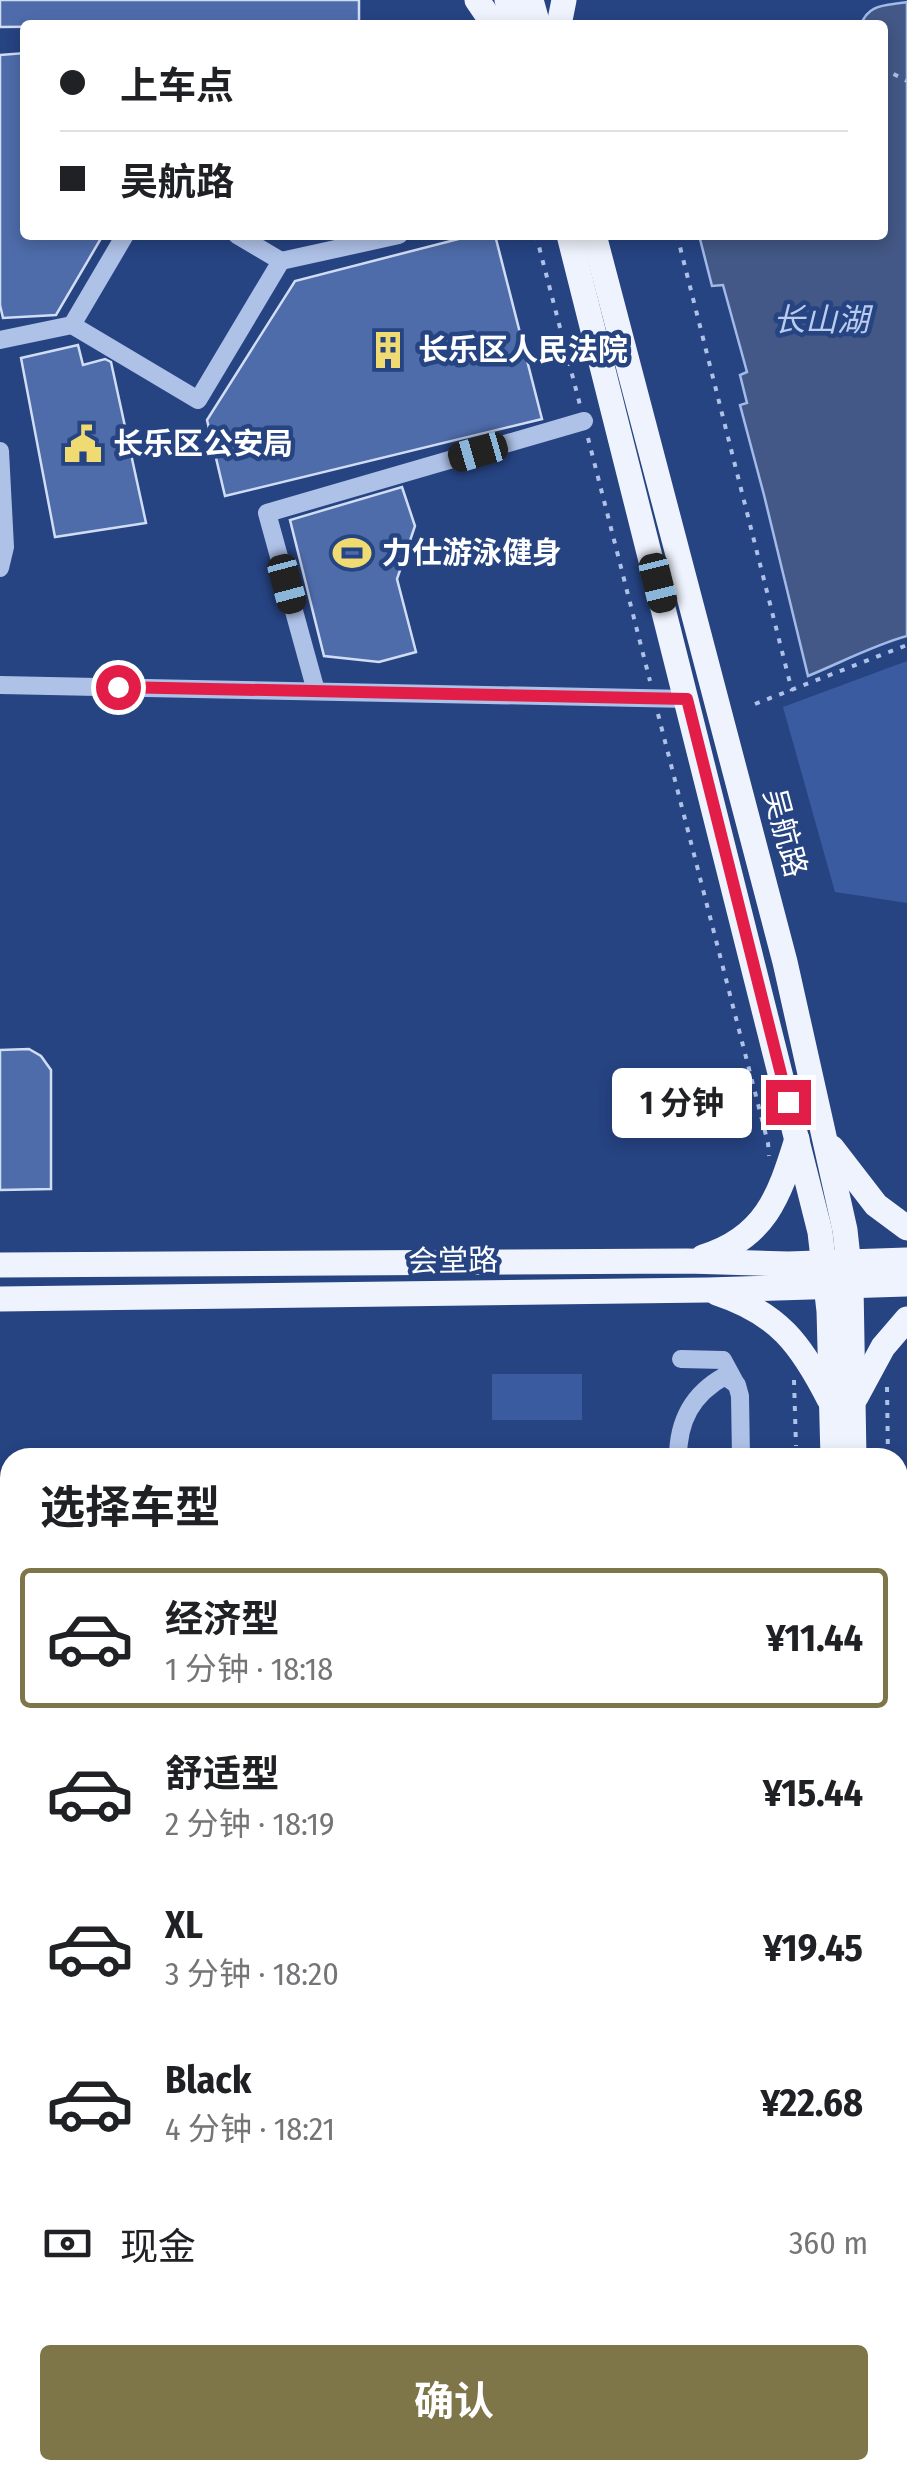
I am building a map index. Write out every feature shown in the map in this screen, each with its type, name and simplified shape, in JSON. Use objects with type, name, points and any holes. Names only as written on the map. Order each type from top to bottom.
[{"type":"main road","name":"吴航路","points":[[571,240],[820,1232],[838,1273]]},
{"type":"main road","name":"吴航路","points":[[595,240],[785,962],[845,1230],[838,1273],[842,1403],[852,1448]]},
{"type":"main road","points":[[824,1134],[876,1206],[907,1228]]},
{"type":"main road","points":[[687,1261],[738,1244],[754,1229],[779,1192],[797,1139]]},
{"type":"main road","name":"会堂路","points":[[0,1299],[708,1290],[907,1260]]},
{"type":"main road","name":"会堂路","points":[[0,1265],[687,1261],[788,1264],[907,1284]]},
{"type":"main road","points":[[708,1290],[779,1324],[842,1403],[907,1319]]},
{"type":"main road","name":"吴航路","points":[[834,1448],[842,1403]]},
{"type":"street","points":[[72,324],[123,240]]},
{"type":"street","points":[[245,240],[281,262],[377,240]]},
{"type":"street","points":[[0,340],[72,324],[198,400],[281,262]]},
{"type":"street","points":[[316,691],[268,514],[584,421]]},
{"type":"street","points":[[0,451],[5,548],[0,568]]},
{"type":"street","points":[[0,685],[687,699]]},
{"type":"street","points":[[681,1360],[724,1360],[737,1385],[740,1448]]},
{"type":"street","points":[[678,1448],[690,1405],[725,1376],[737,1385]]},
{"type":"path","points":[[537,240],[768,1142],[770,1169]]},
{"type":"path","points":[[678,240],[792,691]]},
{"type":"path","points":[[756,704],[907,645]]},
{"type":"path","points":[[794,1373],[796,1448]]},
{"type":"path","points":[[888,1377],[888,1448]]},
{"type":"shaded area","points":[[907,661],[907,903],[835,892],[783,707]]},
{"type":"shaded area","points":[[492,1374],[582,1374],[582,1420],[492,1420]]},
{"type":"water","name":"长山湖","points":[[907,2],[907,636],[808,676],[740,405],[747,403],[740,375],[747,372],[723,285],[712,286],[700,240],[888,240],[888,20],[863,20],[873,9]]},
{"type":"building","points":[[0,0],[359,0],[359,20],[20,20],[20,27],[0,27]]},
{"type":"building","points":[[20,53],[20,240],[100,240],[56,315],[3,318],[0,305],[0,55]]},
{"type":"building","name":"长乐区人民法院","points":[[455,240],[496,240],[542,419],[225,496],[207,420],[295,281]]},
{"type":"building","name":"长乐区公安局","points":[[78,345],[83,365],[105,359],[111,362],[146,523],[55,537],[21,358]]},
{"type":"building","name":"力仕游泳健身","points":[[402,487],[415,526],[397,579],[416,652],[379,662],[324,656],[290,520]]},
{"type":"building","points":[[29,1049],[41,1056],[51,1070],[51,1189],[0,1190],[0,1050]]},
{"type":"place","name":"长乐区人民法院","points":[[388,350]]},
{"type":"place","name":"长乐区公安局","points":[[83,444]]},
{"type":"place","name":"力仕游泳健身","points":[[352,553]]},
{"type":"route","points":[[118,687],[687,699],[788,1102]]}]
